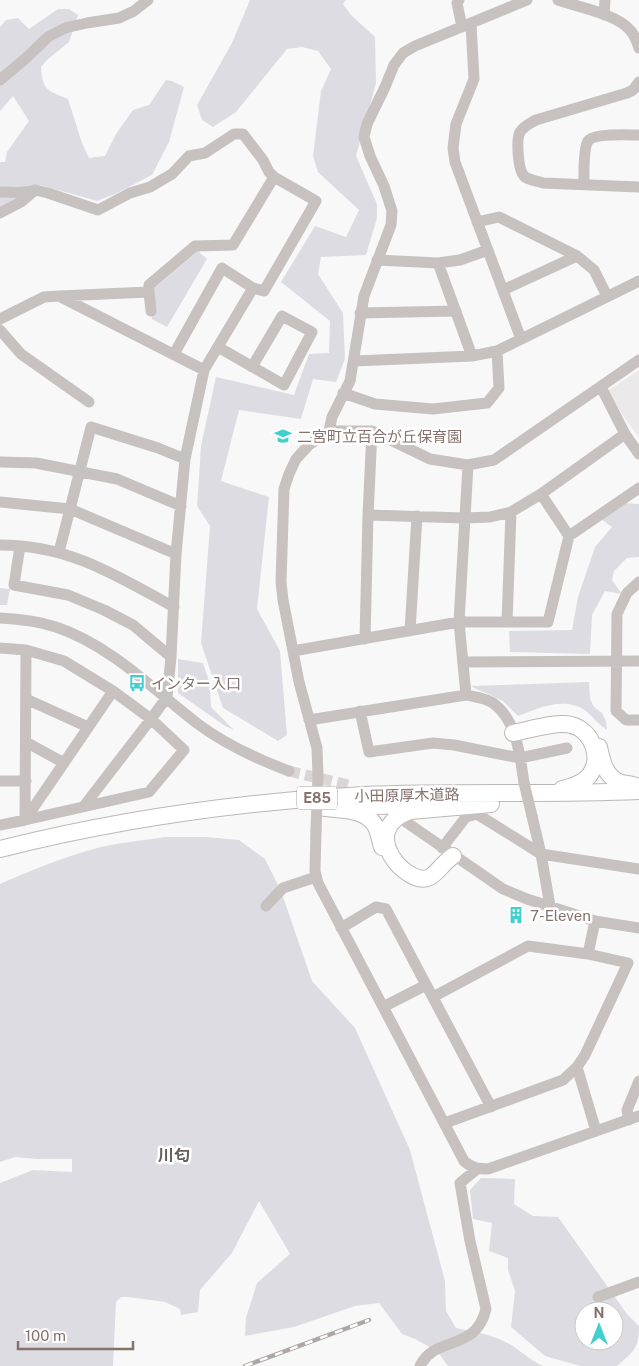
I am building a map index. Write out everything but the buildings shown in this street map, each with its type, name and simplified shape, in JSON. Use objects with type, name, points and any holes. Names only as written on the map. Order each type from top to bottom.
[{"type":"highway","points":[[514,732],[554,719],[564,718],[583,723],[592,730],[597,739],[602,761],[610,776],[619,782],[639,787]]},
{"type":"highway","points":[[514,732],[558,724],[569,724],[579,727],[591,740],[595,759],[593,769],[587,777],[569,787],[531,788]]},
{"type":"highway","name":"小田原厚木道路","points":[[0,849],[99,827],[171,814],[248,804],[364,795],[531,788],[639,791]]},
{"type":"highway","name":"小田原厚木道路","points":[[0,860],[101,837],[249,815],[325,808],[639,801]]},
{"type":"highway","points":[[447,852],[430,877],[415,877],[408,873],[388,852],[386,837],[388,828],[400,814],[410,811],[491,804]]},
{"type":"highway","points":[[325,808],[366,816],[377,828],[386,860],[406,880],[414,884],[431,884],[438,880],[449,866],[447,852]]},
{"type":"street","points":[[0,80],[48,37],[65,28],[86,22],[119,18],[134,11],[148,0]]},
{"type":"street","points":[[459,0],[457,4],[466,26],[474,79],[456,124],[453,148],[455,162],[521,339]]},
{"type":"street","points":[[329,431],[332,417],[350,381],[364,296],[391,225],[392,211],[364,137],[367,124],[394,65],[403,53],[415,46],[527,0]]},
{"type":"street","points":[[558,0],[604,15],[630,29],[639,48]]},
{"type":"street","points":[[604,15],[605,0]]},
{"type":"street","points":[[639,82],[633,90],[627,93],[536,120],[526,126],[518,139],[519,158],[523,175],[528,178],[543,183],[639,187]]},
{"type":"street","points":[[0,192],[16,191],[25,193],[35,190],[98,210],[130,193],[150,187],[172,174],[189,156],[205,153],[234,134],[243,134],[263,160],[269,172],[316,200],[264,291],[253,288],[222,268],[174,354]]},
{"type":"street","points":[[584,184],[585,150],[588,141],[594,136],[639,135]]},
{"type":"street","points":[[151,311],[149,285],[195,246],[233,245],[274,176]]},
{"type":"street","points":[[0,213],[21,202],[35,190]]},
{"type":"street","points":[[478,222],[499,217],[577,256],[594,270],[607,296]]},
{"type":"street","points":[[377,260],[438,262],[460,260],[488,250]]},
{"type":"street","points":[[503,290],[577,256]]},
{"type":"street","points":[[438,262],[472,356]]},
{"type":"street","points":[[354,361],[472,356],[497,351],[639,281]]},
{"type":"street","points":[[84,806],[167,697],[172,657],[176,554],[184,459],[204,370],[253,288]]},
{"type":"street","points":[[0,320],[44,297],[149,292]]},
{"type":"street","points":[[59,296],[204,370]]},
{"type":"street","points":[[360,313],[456,311]]},
{"type":"street","points":[[218,347],[252,367],[284,385],[312,332],[282,316],[252,367]]},
{"type":"street","points":[[0,330],[21,354],[89,402]]},
{"type":"street","points":[[343,393],[375,404],[433,409],[487,403],[499,388],[497,351]]},
{"type":"street","points":[[477,1170],[464,1161],[316,877],[314,855],[318,776],[317,748],[293,651],[283,600],[281,582],[284,489],[288,474],[302,451],[329,431],[372,431],[430,460],[468,465],[494,460],[639,360]]},
{"type":"street","points":[[601,387],[625,434],[639,454]]},
{"type":"street","points":[[59,552],[91,427],[158,448],[184,459]]},
{"type":"street","points":[[365,639],[372,431]]},
{"type":"street","points":[[368,515],[464,518],[490,517],[511,512],[541,494],[625,434]]},
{"type":"street","points":[[0,462],[36,463],[117,479],[180,506]]},
{"type":"street","points":[[466,695],[459,622],[468,465]]},
{"type":"street","points":[[293,651],[459,622],[548,622],[569,536],[639,488]]},
{"type":"street","points":[[541,494],[569,536]]},
{"type":"street","points":[[0,502],[70,509],[176,554]]},
{"type":"street","points":[[507,622],[511,512]]},
{"type":"street","points":[[410,631],[416,516]]},
{"type":"street","points":[[0,545],[59,552],[104,568],[174,607]]},
{"type":"street","points":[[20,546],[14,585],[68,595],[104,610],[133,625],[172,657]]},
{"type":"street","points":[[639,582],[627,593],[617,614],[616,661],[616,712],[626,720],[639,720]]},
{"type":"street","points":[[0,618],[26,619],[57,627],[83,639],[116,659],[167,697],[198,724],[235,748],[289,771]]},
{"type":"street","points":[[0,648],[26,650],[64,661],[113,691],[150,719],[184,750],[150,792],[0,825]]},
{"type":"street","points":[[25,820],[26,650]]},
{"type":"street","points":[[463,662],[639,661]]},
{"type":"street","points":[[25,820],[113,691]]},
{"type":"street","points":[[309,720],[466,695],[486,700],[500,709],[514,732],[520,758],[531,788],[532,816],[550,906]]},
{"type":"street","points":[[26,699],[88,727]]},
{"type":"street","points":[[360,711],[368,752],[433,743],[454,745],[520,758],[567,748]]},
{"type":"street","points":[[26,742],[64,763]]},
{"type":"street","points":[[0,781],[26,781]]},
{"type":"street","points":[[447,852],[466,817],[477,814],[541,854],[639,869]]},
{"type":"street","points":[[406,822],[503,889],[595,921],[639,928]]},
{"type":"street","points":[[266,906],[283,888],[316,877]]},
{"type":"street","points":[[341,928],[376,908],[386,909],[491,1106]]},
{"type":"street","points":[[588,954],[595,921]]},
{"type":"street","points":[[433,997],[528,946],[588,954],[633,964],[585,1056],[577,1067],[563,1080],[445,1123]]},
{"type":"street","points":[[383,1007],[426,985]]},
{"type":"street","points":[[577,1067],[596,1131]]},
{"type":"street","points":[[420,1366],[427,1354],[464,1339],[476,1330],[484,1320],[486,1309],[470,1241],[460,1182],[477,1170],[488,1169],[634,1118],[627,1110],[639,1081]]},
{"type":"street","points":[[598,1296],[639,1282]]},
{"type":"shaded area","points":[[250,0],[346,0],[343,4],[351,15],[375,37],[376,83],[356,156],[377,204],[377,218],[366,255],[321,257],[318,274],[343,313],[345,359],[336,382],[313,379],[301,419],[239,410],[221,481],[269,497],[257,609],[280,651],[287,735],[278,741],[223,708],[201,643],[210,526],[197,506],[201,446],[216,377],[294,395],[309,354],[329,353],[330,321],[281,282],[315,226],[346,237],[359,210],[318,172],[313,156],[321,91],[331,69],[318,51],[302,47],[287,49],[236,112],[213,127],[202,120],[197,105],[232,43]]},
{"type":"shaded area","points":[[58,9],[69,9],[78,15],[69,42],[41,67],[43,81],[47,89],[68,99],[82,143],[89,158],[105,156],[116,134],[133,110],[149,105],[166,80],[184,87],[169,142],[152,175],[115,194],[97,201],[40,185],[0,209],[0,162],[5,162],[7,152],[29,121],[13,96],[0,111],[0,27],[6,20],[18,18],[29,29]]},
{"type":"shaded area","points":[[198,251],[207,259],[167,327],[152,319],[152,290]]},
{"type":"shaded area","points":[[639,370],[639,438],[606,392]]},
{"type":"shaded area","points":[[624,503],[639,504],[639,557],[627,558],[614,571],[612,580],[622,594],[605,591],[592,615],[590,654],[510,652],[509,631],[572,630],[578,597],[595,547],[612,527],[601,519]]},
{"type":"shaded area","points":[[0,588],[10,589],[7,605],[0,605]]},
{"type":"shaded area","points":[[178,659],[203,663],[210,684],[211,707],[234,730],[225,726],[178,693]]},
{"type":"shaded area","points":[[589,682],[590,699],[594,707],[602,713],[606,721],[607,730],[586,711],[569,704],[552,705],[518,716],[503,701],[470,686]]},
{"type":"shaded area","points":[[165,837],[206,837],[239,840],[265,859],[281,891],[312,981],[355,1028],[410,1150],[445,1281],[446,1311],[456,1328],[499,1339],[543,1366],[448,1366],[437,1351],[402,1334],[379,1303],[355,1306],[294,1327],[245,1336],[246,1318],[257,1283],[290,1254],[259,1201],[232,1253],[200,1290],[198,1312],[181,1315],[180,1309],[165,1302],[121,1297],[116,1302],[113,1366],[0,1366],[0,1183],[33,1170],[72,1172],[72,1159],[15,1157],[0,1162],[0,884],[67,857],[90,850]]},
{"type":"shaded area","points":[[481,1178],[515,1179],[514,1204],[533,1216],[558,1217],[618,1301],[574,1301],[574,1351],[624,1351],[624,1310],[639,1326],[638,1340],[634,1349],[617,1366],[580,1366],[545,1356],[511,1327],[515,1291],[508,1270],[508,1258],[489,1251],[492,1223],[473,1219],[470,1190]]},
{"type":"tunnel","points":[[289,771],[352,786]]},
{"type":"railway","points":[[245,1366],[369,1320]]},
{"type":"place","name":"二宮町立百合が丘保育園","points":[[283,436]]},
{"type":"place","name":"インター入口","points":[[137,683]]},
{"type":"place","name":"7-Eleven","points":[[516,915]]},
{"type":"district","name":"川匂","points":[[174,1155]]}]
